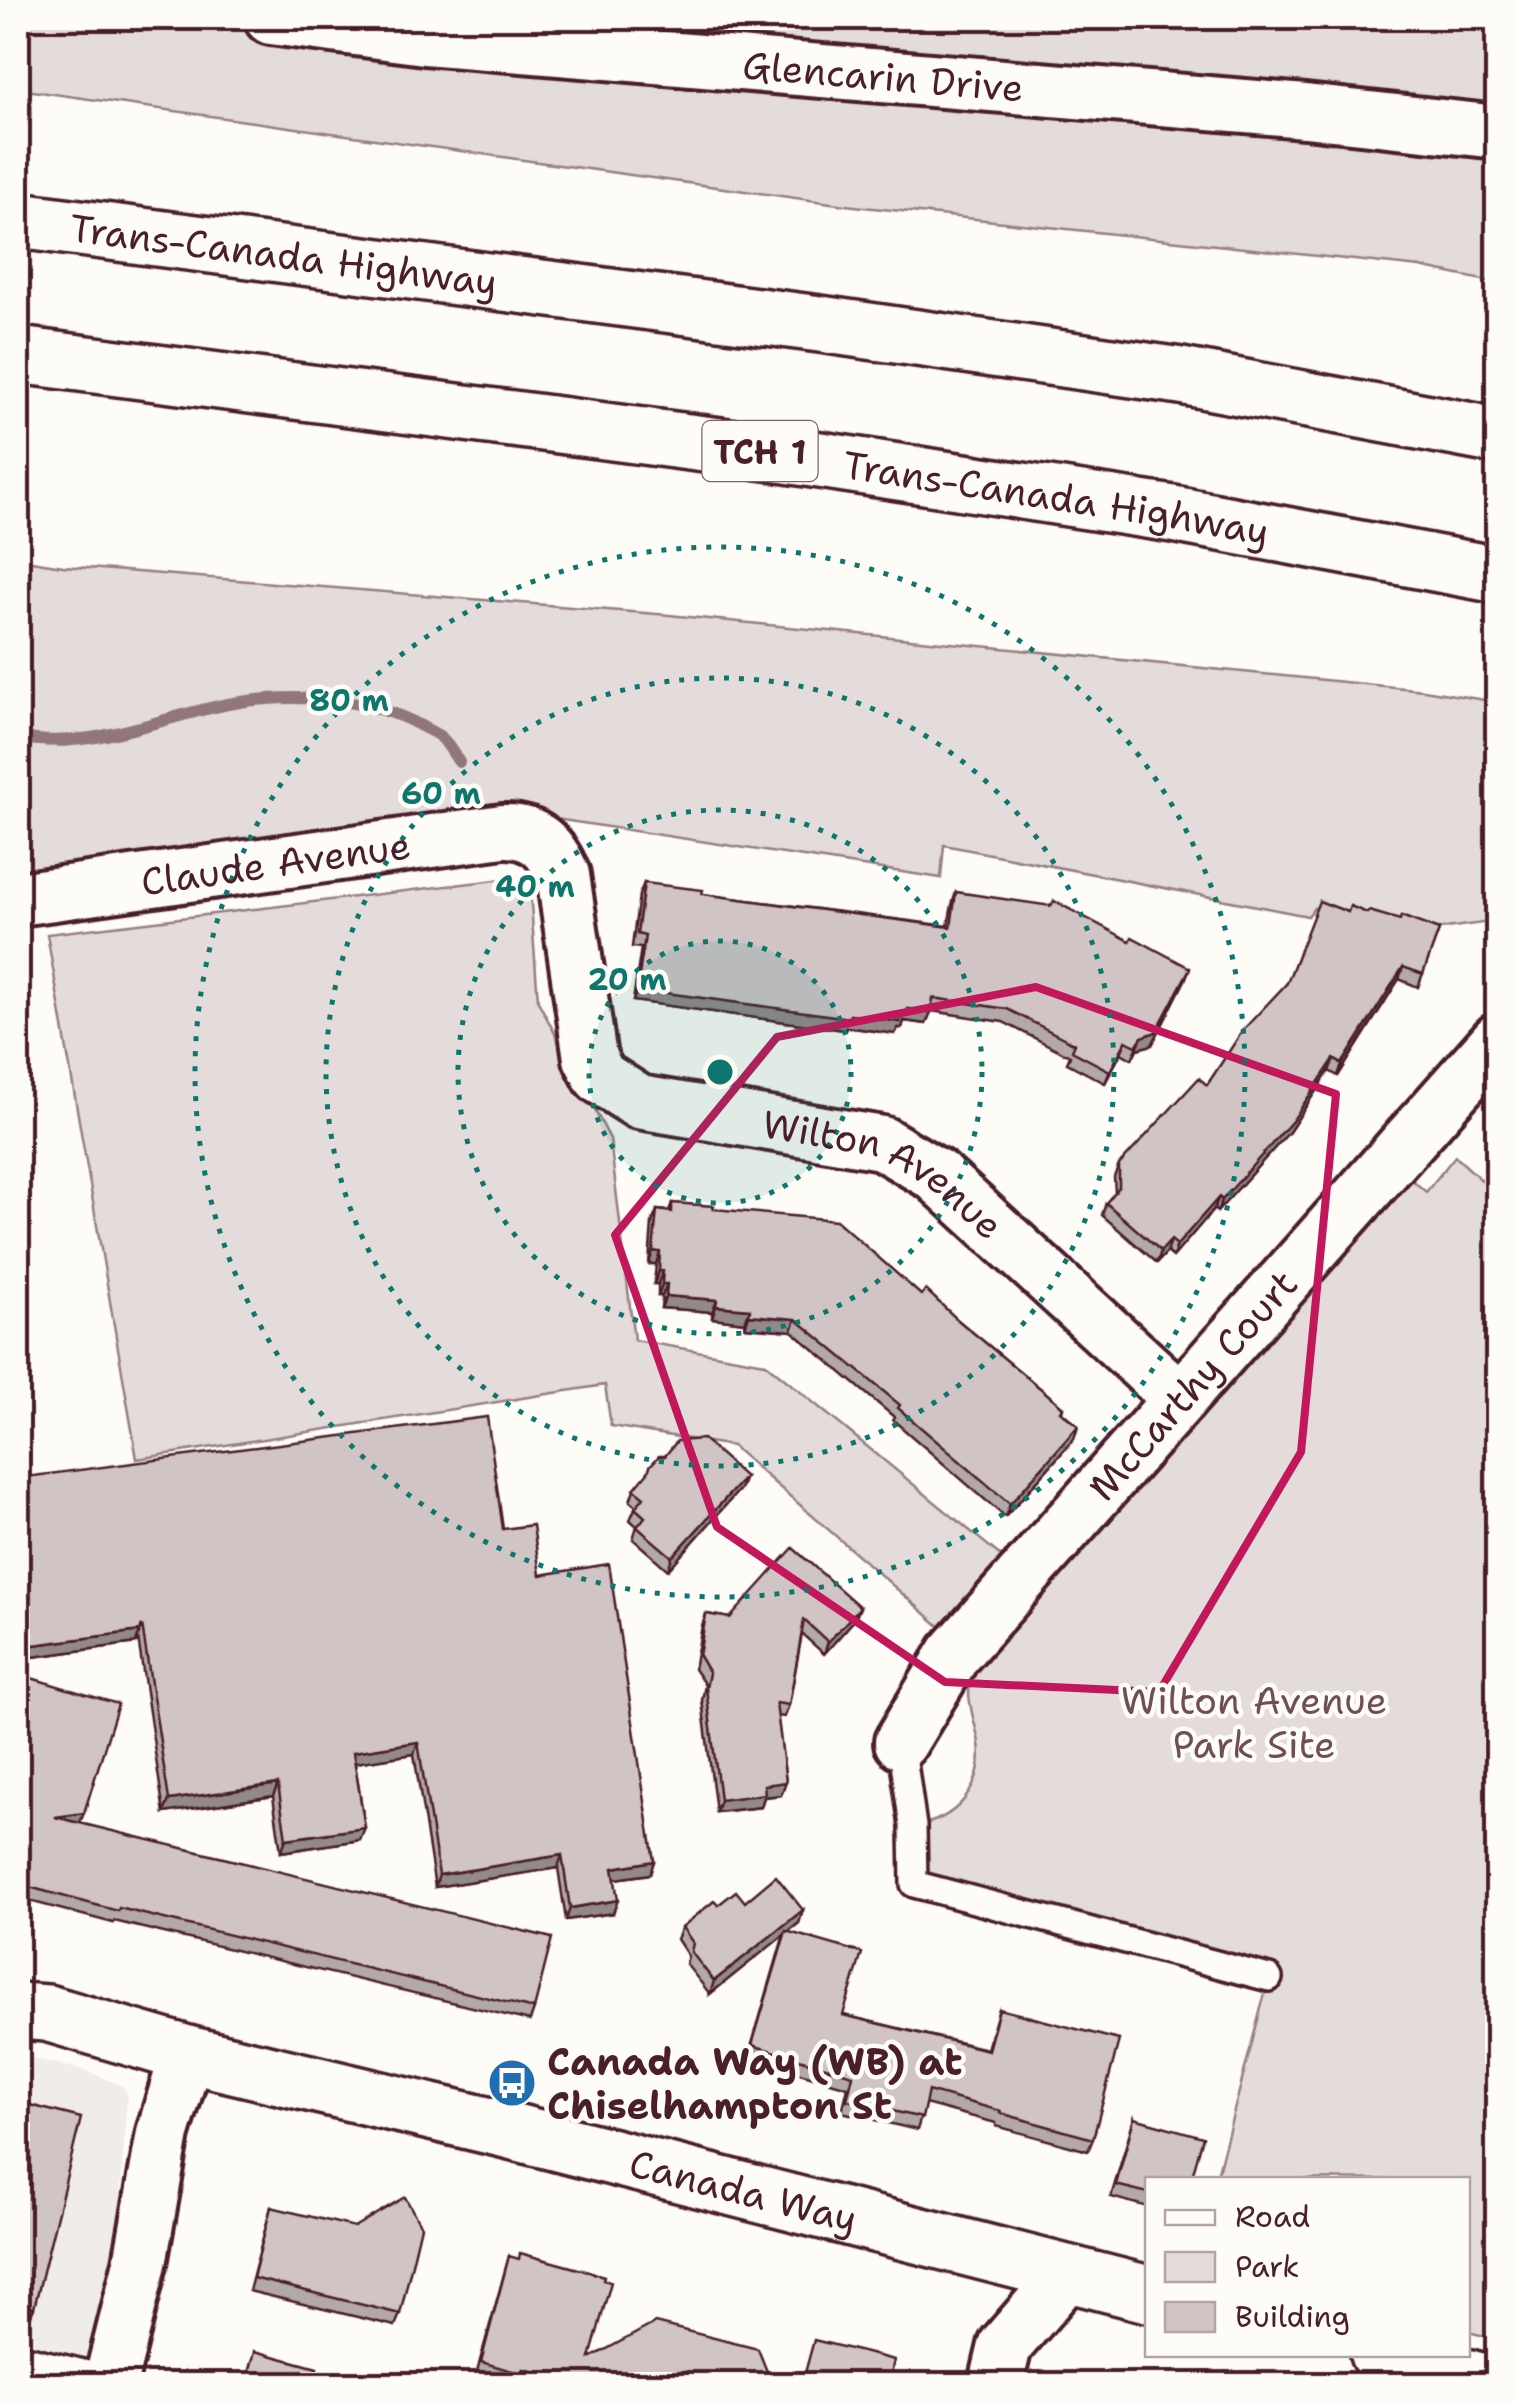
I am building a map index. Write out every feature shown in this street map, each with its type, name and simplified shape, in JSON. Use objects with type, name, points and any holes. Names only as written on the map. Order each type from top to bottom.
[{"type":"main road","name":"Trans-Canada Highway","points":[[18,220],[820,324],[1181,376],[1498,436]]},
{"type":"main road","name":"Trans-Canada Highway","points":[[18,355],[774,453],[1172,514],[1498,575]]},
{"type":"main road","name":"Canada Way","points":[[27,2007],[187,2054],[502,2129],[1145,2293]]},
{"type":"main road","points":[[1389,2357],[1492,2384]]},
{"type":"street","name":"Glencarin Drive","points":[[271,18],[425,38],[1286,109],[1498,132]]},
{"type":"street","name":"Claude Avenue","points":[[18,900],[503,831],[520,830],[534,837]]},
{"type":"street","name":"Wilton Avenue","points":[[534,837],[550,850],[563,875],[590,1058],[600,1076],[639,1102],[882,1143],[936,1175],[1180,1399]]},
{"type":"street","name":"McCarthy Court","points":[[901,1742],[954,1654],[1498,1040]]},
{"type":"street","points":[[111,2382],[140,2263],[163,2134],[187,2054]]},
{"type":"street","points":[[996,2384],[1005,2346],[1068,2273]]},
{"type":"lane","points":[[901,1742],[913,1826],[914,1884],[1270,1978]]},
{"type":"lane","points":[[18,2357],[111,2382]]},
{"type":"highlighted area","points":[[1036,987],[1336,1094],[1301,1452],[1159,1692],[945,1682],[717,1527],[615,1235],[777,1037]]},
{"type":"shaded area","points":[[18,2055],[87,2071],[124,2087],[127,2094],[117,2246],[87,2374],[18,2357]]},
{"type":"green space","points":[[18,18],[1497,18],[1497,283],[1420,267],[845,205],[18,89]]},
{"type":"green space","points":[[18,559],[63,566],[669,615],[1424,690],[1497,702],[1497,921],[1432,930],[1424,936],[1314,908],[1308,916],[944,845],[941,878],[510,812],[18,883]]},
{"type":"green space","points":[[529,876],[538,1001],[610,1139],[634,1340],[765,1363],[1007,1561],[943,1629],[732,1446],[611,1426],[605,1385],[137,1459],[47,934]]},
{"type":"green space","name":"Wilton Avenue Park Site","points":[[1455,1156],[1498,1195],[1497,2339],[1470,2332],[1470,2177],[1217,2177],[1269,1978],[914,1884],[913,1826],[954,1809],[977,1774],[979,1743],[969,1688],[983,1659],[1411,1179],[1426,1192]]},
{"type":"building","points":[[644,883],[951,927],[956,892],[1051,906],[1054,901],[1190,968],[1156,1032],[1142,1037],[1136,1046],[1126,1041],[1110,1071],[1072,1051],[1075,1044],[1007,1009],[933,998],[931,1012],[908,1009],[906,1016],[900,1015],[900,1022],[637,989],[645,936],[637,934]]},
{"type":"building","points":[[1319,901],[1348,912],[1350,906],[1400,920],[1401,916],[1439,930],[1423,974],[1403,967],[1342,1064],[1334,1059],[1293,1120],[1222,1200],[1219,1197],[1177,1245],[1171,1240],[1161,1251],[1106,1203],[1119,1187],[1119,1165],[1199,1078],[1207,1085],[1243,1030],[1287,983]]},
{"type":"building","points":[[672,1203],[836,1220],[921,1295],[926,1290],[1063,1407],[1060,1411],[1078,1426],[1010,1504],[796,1319],[749,1315],[750,1309],[716,1306],[717,1300],[666,1296],[667,1284],[662,1284],[663,1271],[659,1271],[660,1252],[653,1251],[657,1210],[672,1212]]},
{"type":"building","points":[[487,1417],[503,1529],[533,1525],[540,1575],[609,1564],[654,1861],[613,1868],[618,1900],[570,1908],[562,1855],[439,1875],[418,1742],[353,1752],[365,1828],[286,1839],[278,1784],[169,1800],[142,1625],[140,1631],[18,1647],[18,1478]]},
{"type":"building","points":[[703,1439],[745,1477],[672,1557],[637,1527],[645,1517],[635,1508],[644,1497],[634,1489],[650,1466],[677,1441]]},
{"type":"building","points":[[793,1548],[860,1607],[828,1642],[804,1620],[789,1705],[776,1703],[786,1782],[764,1785],[765,1794],[720,1800],[706,1688],[709,1673],[699,1656],[706,1614],[730,1618]]},
{"type":"building","points":[[18,1674],[118,1704],[84,1813],[55,1817],[552,1938],[534,2009],[18,1884]]},
{"type":"building","points":[[776,1876],[803,1910],[714,1981],[691,1952],[693,1943],[682,1927],[714,1901],[718,1905],[736,1891],[745,1902]]},
{"type":"building","points":[[786,1931],[862,1953],[843,2015],[988,2050],[999,2009],[1119,2040],[1093,2139],[928,2091],[922,2118],[847,2100],[853,2075],[752,2045]]},
{"type":"building","points":[[18,2102],[81,2118],[34,2308],[18,2304]]},
{"type":"building","points":[[1134,2118],[1203,2137],[1192,2177],[1145,2177],[1145,2192],[1116,2185]]},
{"type":"building","points":[[405,2197],[421,2226],[400,2314],[253,2278],[271,2207],[354,2227]]},
{"type":"building","points":[[520,2253],[604,2276],[603,2280],[611,2282],[590,2358],[655,2323],[758,2349],[772,2384],[585,2384],[524,2369],[523,2374],[481,2362],[509,2256],[519,2259]]},
{"type":"building","points":[[814,2340],[894,2360],[889,2384],[802,2384]]},
{"type":"building","points":[[255,2351],[317,2368],[313,2384],[246,2384]]},
{"type":"waterway","points":[[18,737],[73,740],[234,703],[305,698],[355,703],[401,716],[441,737],[459,762]]},
{"type":"place","name":"Canada Way (WB) at Chiselhampton St","points":[[512,2083]]}]
